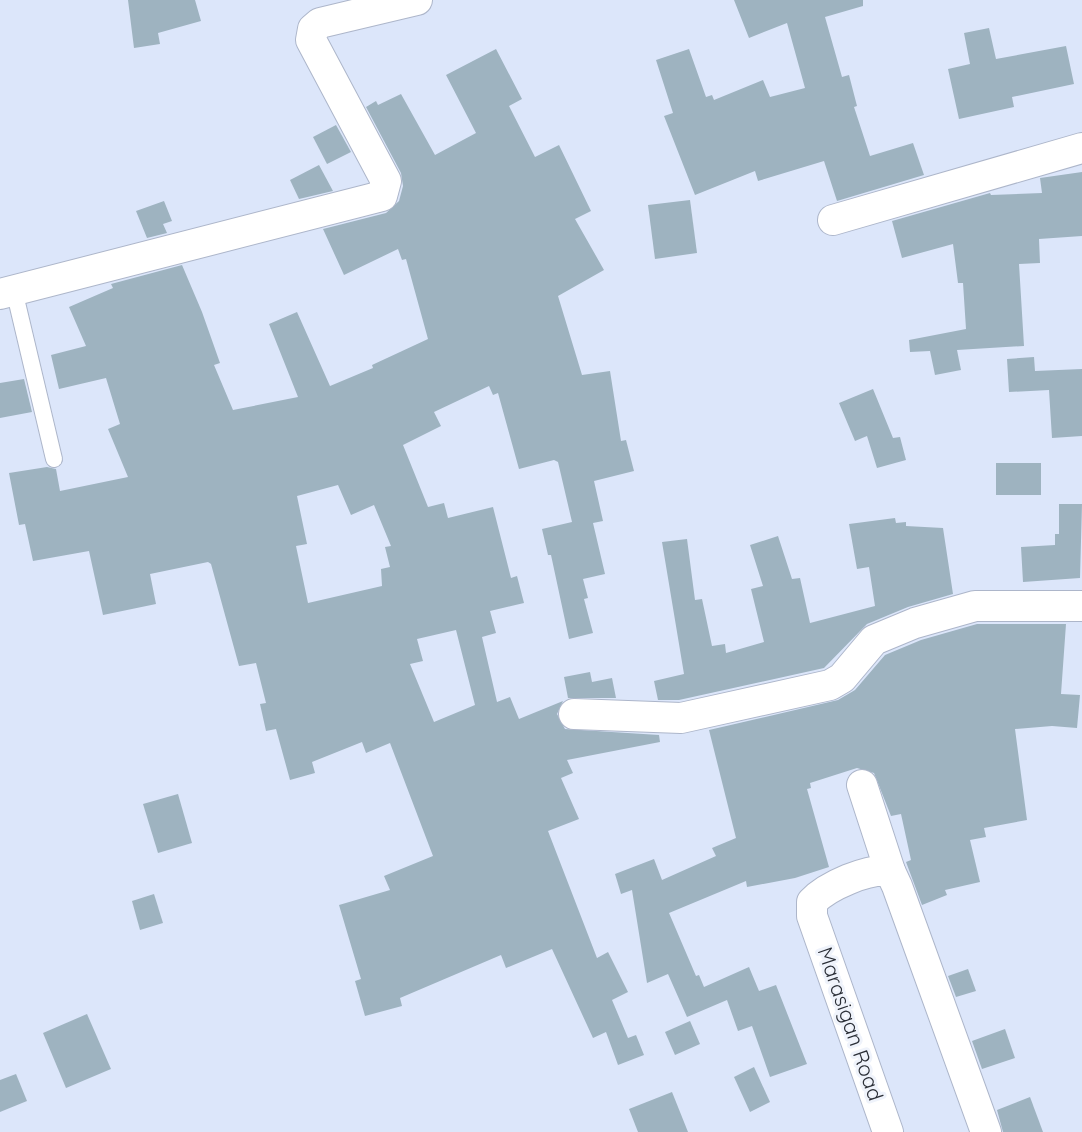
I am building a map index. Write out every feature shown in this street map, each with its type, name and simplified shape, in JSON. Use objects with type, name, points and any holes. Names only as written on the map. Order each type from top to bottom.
[{"type":"street","points":[[7,292],[382,196],[386,181],[311,40],[313,29],[320,23],[417,0]]},
{"type":"street","points":[[833,220],[1082,148]]},
{"type":"street","points":[[574,714],[681,718],[747,704],[830,685],[842,678],[874,640],[915,622],[975,606],[1082,606]]},
{"type":"street","points":[[862,785],[890,871],[986,1132]]},
{"type":"street","name":"Marasigan Road","points":[[888,1132],[812,916],[811,902],[819,894],[878,869],[890,871]]},
{"type":"lane","points":[[7,292],[54,459]]},
{"type":"building","points":[[128,0],[195,0],[201,21],[158,33],[160,44],[134,48]]},
{"type":"building","points":[[734,0],[863,0],[863,6],[825,17],[842,77],[849,75],[857,106],[854,107],[870,156],[913,143],[924,175],[837,201],[824,161],[758,181],[755,171],[695,195],[664,116],[673,113],[656,60],[689,49],[706,97],[712,95],[714,100],[763,80],[770,97],[805,88],[787,23],[749,38]]},
{"type":"building","points":[[989,28],[996,59],[1066,46],[1074,84],[1012,97],[1014,107],[959,119],[948,69],[970,64],[964,33]]},
{"type":"building","points":[[496,49],[522,99],[509,106],[535,157],[559,145],[591,211],[575,219],[604,270],[558,296],[582,375],[610,371],[621,441],[626,440],[634,471],[594,481],[603,521],[593,523],[605,574],[583,579],[588,598],[584,599],[593,633],[569,639],[551,555],[548,555],[542,529],[572,522],[558,462],[554,460],[519,469],[498,393],[493,395],[489,386],[434,412],[441,426],[403,445],[428,507],[444,503],[448,518],[493,507],[511,578],[517,576],[524,603],[490,611],[496,633],[482,637],[497,702],[510,697],[519,719],[563,701],[557,714],[565,729],[659,735],[660,742],[567,760],[573,773],[561,778],[579,819],[548,831],[597,958],[608,952],[628,992],[612,1000],[628,1038],[636,1035],[644,1055],[618,1065],[606,1032],[593,1038],[552,949],[506,968],[501,955],[400,998],[402,1006],[365,1016],[355,981],[361,979],[339,905],[390,890],[384,876],[433,856],[390,743],[366,753],[362,742],[312,762],[315,773],[290,780],[276,729],[266,731],[260,704],[266,703],[256,663],[239,666],[211,564],[208,562],[150,574],[156,604],[103,615],[89,551],[33,561],[25,524],[19,525],[9,473],[47,467],[56,469],[60,491],[128,477],[108,429],[120,424],[106,378],[59,389],[51,355],[86,346],[69,307],[113,288],[111,284],[182,265],[220,363],[214,365],[233,410],[298,397],[269,324],[297,312],[330,386],[373,368],[372,365],[428,339],[406,259],[402,260],[398,249],[344,275],[323,229],[386,213],[399,201],[403,186],[401,173],[366,107],[376,101],[378,105],[401,94],[435,155],[476,133],[446,75]],"holes":[[[338,485],[351,515],[374,505],[391,546],[385,547],[390,567],[381,569],[382,586],[308,603],[296,546],[307,544],[297,496]],[[456,630],[475,705],[434,722],[410,664],[423,661],[417,639]]]},
{"type":"building","points":[[336,125],[351,152],[327,164],[313,137]]},
{"type":"building","points":[[319,165],[333,191],[299,199],[290,180]]},
{"type":"building","points":[[1082,172],[1082,236],[1039,239],[1040,263],[1019,264],[1024,346],[957,350],[961,370],[935,375],[930,351],[910,352],[909,340],[966,329],[963,283],[958,283],[953,244],[902,258],[892,221],[990,193],[1042,193],[1040,178]]},
{"type":"building","points":[[690,200],[697,253],[655,259],[648,205]]},
{"type":"building","points":[[164,201],[172,221],[163,224],[167,233],[147,238],[136,211]]},
{"type":"building","points":[[1034,357],[1035,371],[1082,369],[1082,436],[1052,438],[1049,390],[1009,392],[1007,359]]},
{"type":"building","points":[[24,379],[32,412],[0,418],[0,383]]},
{"type":"building","points":[[873,389],[893,438],[900,437],[906,460],[877,468],[867,436],[855,441],[839,403]]},
{"type":"building","points":[[996,463],[1041,463],[1041,495],[996,495]]},
{"type":"building","points":[[1059,504],[1082,504],[1080,578],[1023,582],[1021,547],[1055,545],[1055,534],[1059,534]]},
{"type":"building","points":[[895,518],[896,523],[906,522],[906,526],[943,528],[953,594],[908,607],[867,624],[824,668],[679,700],[658,700],[654,681],[684,674],[662,542],[687,539],[695,600],[702,599],[712,646],[725,644],[726,653],[764,642],[751,589],[763,586],[750,545],[778,536],[792,579],[800,578],[810,623],[875,606],[869,567],[857,569],[849,524]]},
{"type":"building","points":[[977,624],[1066,624],[1061,694],[1080,695],[1077,728],[1052,726],[1015,729],[1027,820],[984,828],[986,837],[970,840],[980,882],[945,890],[947,895],[922,905],[906,862],[911,860],[901,814],[891,816],[874,773],[857,768],[810,783],[811,788],[807,789],[829,867],[795,878],[747,887],[746,881],[669,913],[696,976],[699,975],[704,987],[749,967],[759,991],[776,985],[807,1064],[770,1077],[752,1026],[738,1031],[727,1000],[687,1017],[668,974],[647,983],[632,890],[621,894],[615,874],[654,859],[662,880],[716,856],[712,848],[736,838],[709,730],[838,700],[855,690],[885,655],[921,640]]},
{"type":"building","points":[[590,672],[592,682],[612,678],[616,698],[568,698],[564,677]]},
{"type":"building","points":[[178,794],[192,843],[158,853],[143,804]]},
{"type":"building","points":[[154,894],[163,923],[140,930],[132,901]]},
{"type":"building","points":[[968,969],[976,991],[956,997],[948,976]]},
{"type":"building","points":[[87,1014],[111,1069],[66,1088],[43,1033]]},
{"type":"building","points":[[690,1021],[700,1044],[675,1055],[665,1032]]},
{"type":"building","points":[[1005,1029],[1015,1058],[982,1069],[972,1041]]},
{"type":"building","points":[[754,1067],[770,1102],[750,1112],[734,1077]]},
{"type":"building","points":[[16,1074],[27,1101],[0,1112],[0,1080]]},
{"type":"building","points":[[672,1092],[688,1132],[638,1132],[629,1109]]},
{"type":"building","points":[[1030,1097],[1043,1132],[1003,1132],[997,1110]]}]
